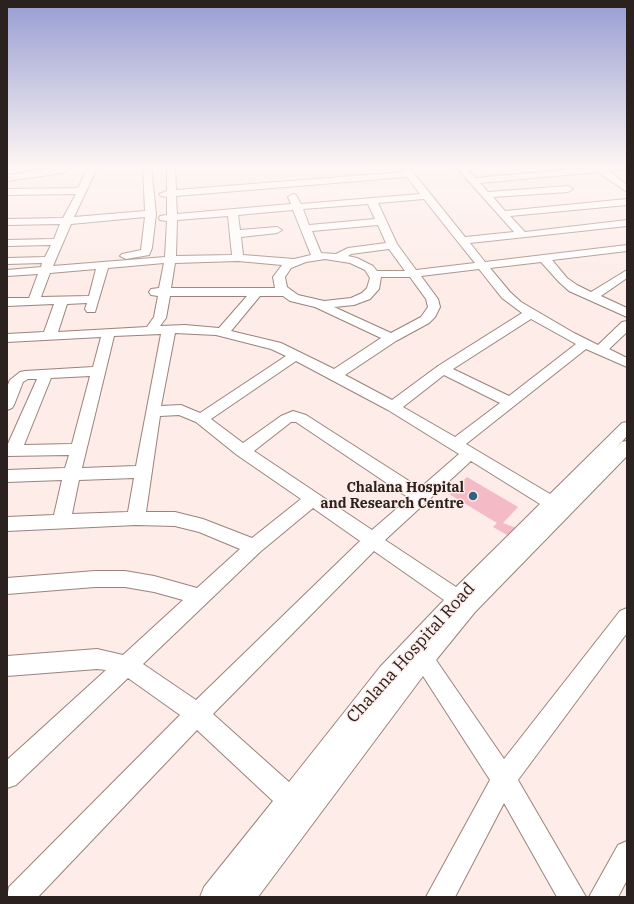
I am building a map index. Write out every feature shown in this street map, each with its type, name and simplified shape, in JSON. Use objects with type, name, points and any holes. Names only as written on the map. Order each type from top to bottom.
[{"type":"street","points":[[34,300],[47,265],[74,208]]},
{"type":"street","points":[[7,273],[47,265],[145,253],[147,248],[151,208]]},
{"type":"street","points":[[136,518],[153,411],[160,318],[160,292],[166,260],[168,208]]},
{"type":"street","points":[[168,218],[282,208]]},
{"type":"street","points":[[298,208],[317,256]]},
{"type":"street","points":[[335,375],[391,338],[425,320],[431,314],[434,307],[432,299],[392,245],[375,208]]},
{"type":"street","points":[[437,208],[506,295],[530,314],[584,344],[627,363]]},
{"type":"street","points":[[498,208],[522,234]]},
{"type":"street","points":[[503,214],[565,208]]},
{"type":"street","points":[[233,212],[238,258]]},
{"type":"street","points":[[7,222],[67,221],[96,217],[151,214]]},
{"type":"street","points":[[306,228],[382,222]]},
{"type":"street","points":[[462,240],[625,225]]},
{"type":"street","points":[[236,234],[277,230]]},
{"type":"street","points":[[7,243],[58,242]]},
{"type":"street","points":[[339,257],[348,251],[392,245]]},
{"type":"street","points":[[7,261],[47,265],[103,265],[166,260],[238,258],[293,262],[317,256],[339,257],[364,265],[375,274],[412,274],[627,248]]},
{"type":"street","points":[[544,258],[563,280],[573,288],[627,313]]},
{"type":"street","points":[[293,262],[283,270],[278,277],[279,284],[284,292],[294,298],[316,304],[391,338]]},
{"type":"street","points":[[7,302],[62,300],[92,304],[103,265]]},
{"type":"street","points":[[316,304],[340,304],[360,298],[373,289],[376,282],[375,274]]},
{"type":"street","points":[[592,297],[626,275]]},
{"type":"street","points":[[160,292],[284,292]]},
{"type":"street","points":[[223,332],[257,292]]},
{"type":"street","points":[[50,335],[62,300]]},
{"type":"street","points":[[392,407],[443,369],[530,314]]},
{"type":"street","points":[[599,351],[627,325]]},
{"type":"street","points":[[7,338],[159,328],[223,332],[276,346],[335,375],[392,407],[558,507],[627,427]]},
{"type":"street","points":[[62,520],[78,449],[100,371],[109,332]]},
{"type":"street","points":[[19,897],[197,714],[373,540],[420,497],[462,449],[510,402],[584,344]]},
{"type":"street","points":[[201,419],[295,356]]},
{"type":"street","points":[[443,369],[510,402]]},
{"type":"street","points":[[7,405],[15,384],[20,377],[25,375],[100,371]]},
{"type":"street","points":[[46,374],[10,451],[78,449]]},
{"type":"street","points":[[153,411],[181,410],[201,419],[243,451],[463,602]]},
{"type":"street","points":[[243,451],[286,419],[293,416],[301,418],[420,497]]},
{"type":"street","name":"Chalana Hospital Road","points":[[241,897],[298,806],[373,692],[558,507],[627,446]]},
{"type":"street","points":[[7,476],[143,472]]},
{"type":"street","points":[[7,776],[254,547],[313,499]]},
{"type":"street","points":[[7,524],[62,520],[136,518],[175,519],[190,521],[254,547]]},
{"type":"street","points":[[7,586],[95,579],[125,579],[154,584],[199,597]]},
{"type":"street","name":"Chalana Hospital Road","points":[[214,897],[298,806],[423,659],[463,602]]},
{"type":"street","points":[[440,897],[504,779],[627,617]]},
{"type":"street","points":[[7,666],[97,659],[127,665],[197,714],[298,806]]},
{"type":"street","points":[[423,659],[504,779],[572,897]]},
{"type":"street","points":[[603,897],[627,854]]},
{"type":"building","points":[[467,477],[518,507],[503,523],[516,528],[509,536],[493,527],[497,523],[449,494]]},
{"type":"place","name":"Chalana Hospital and Research Centre","points":[[473,496]]}]
